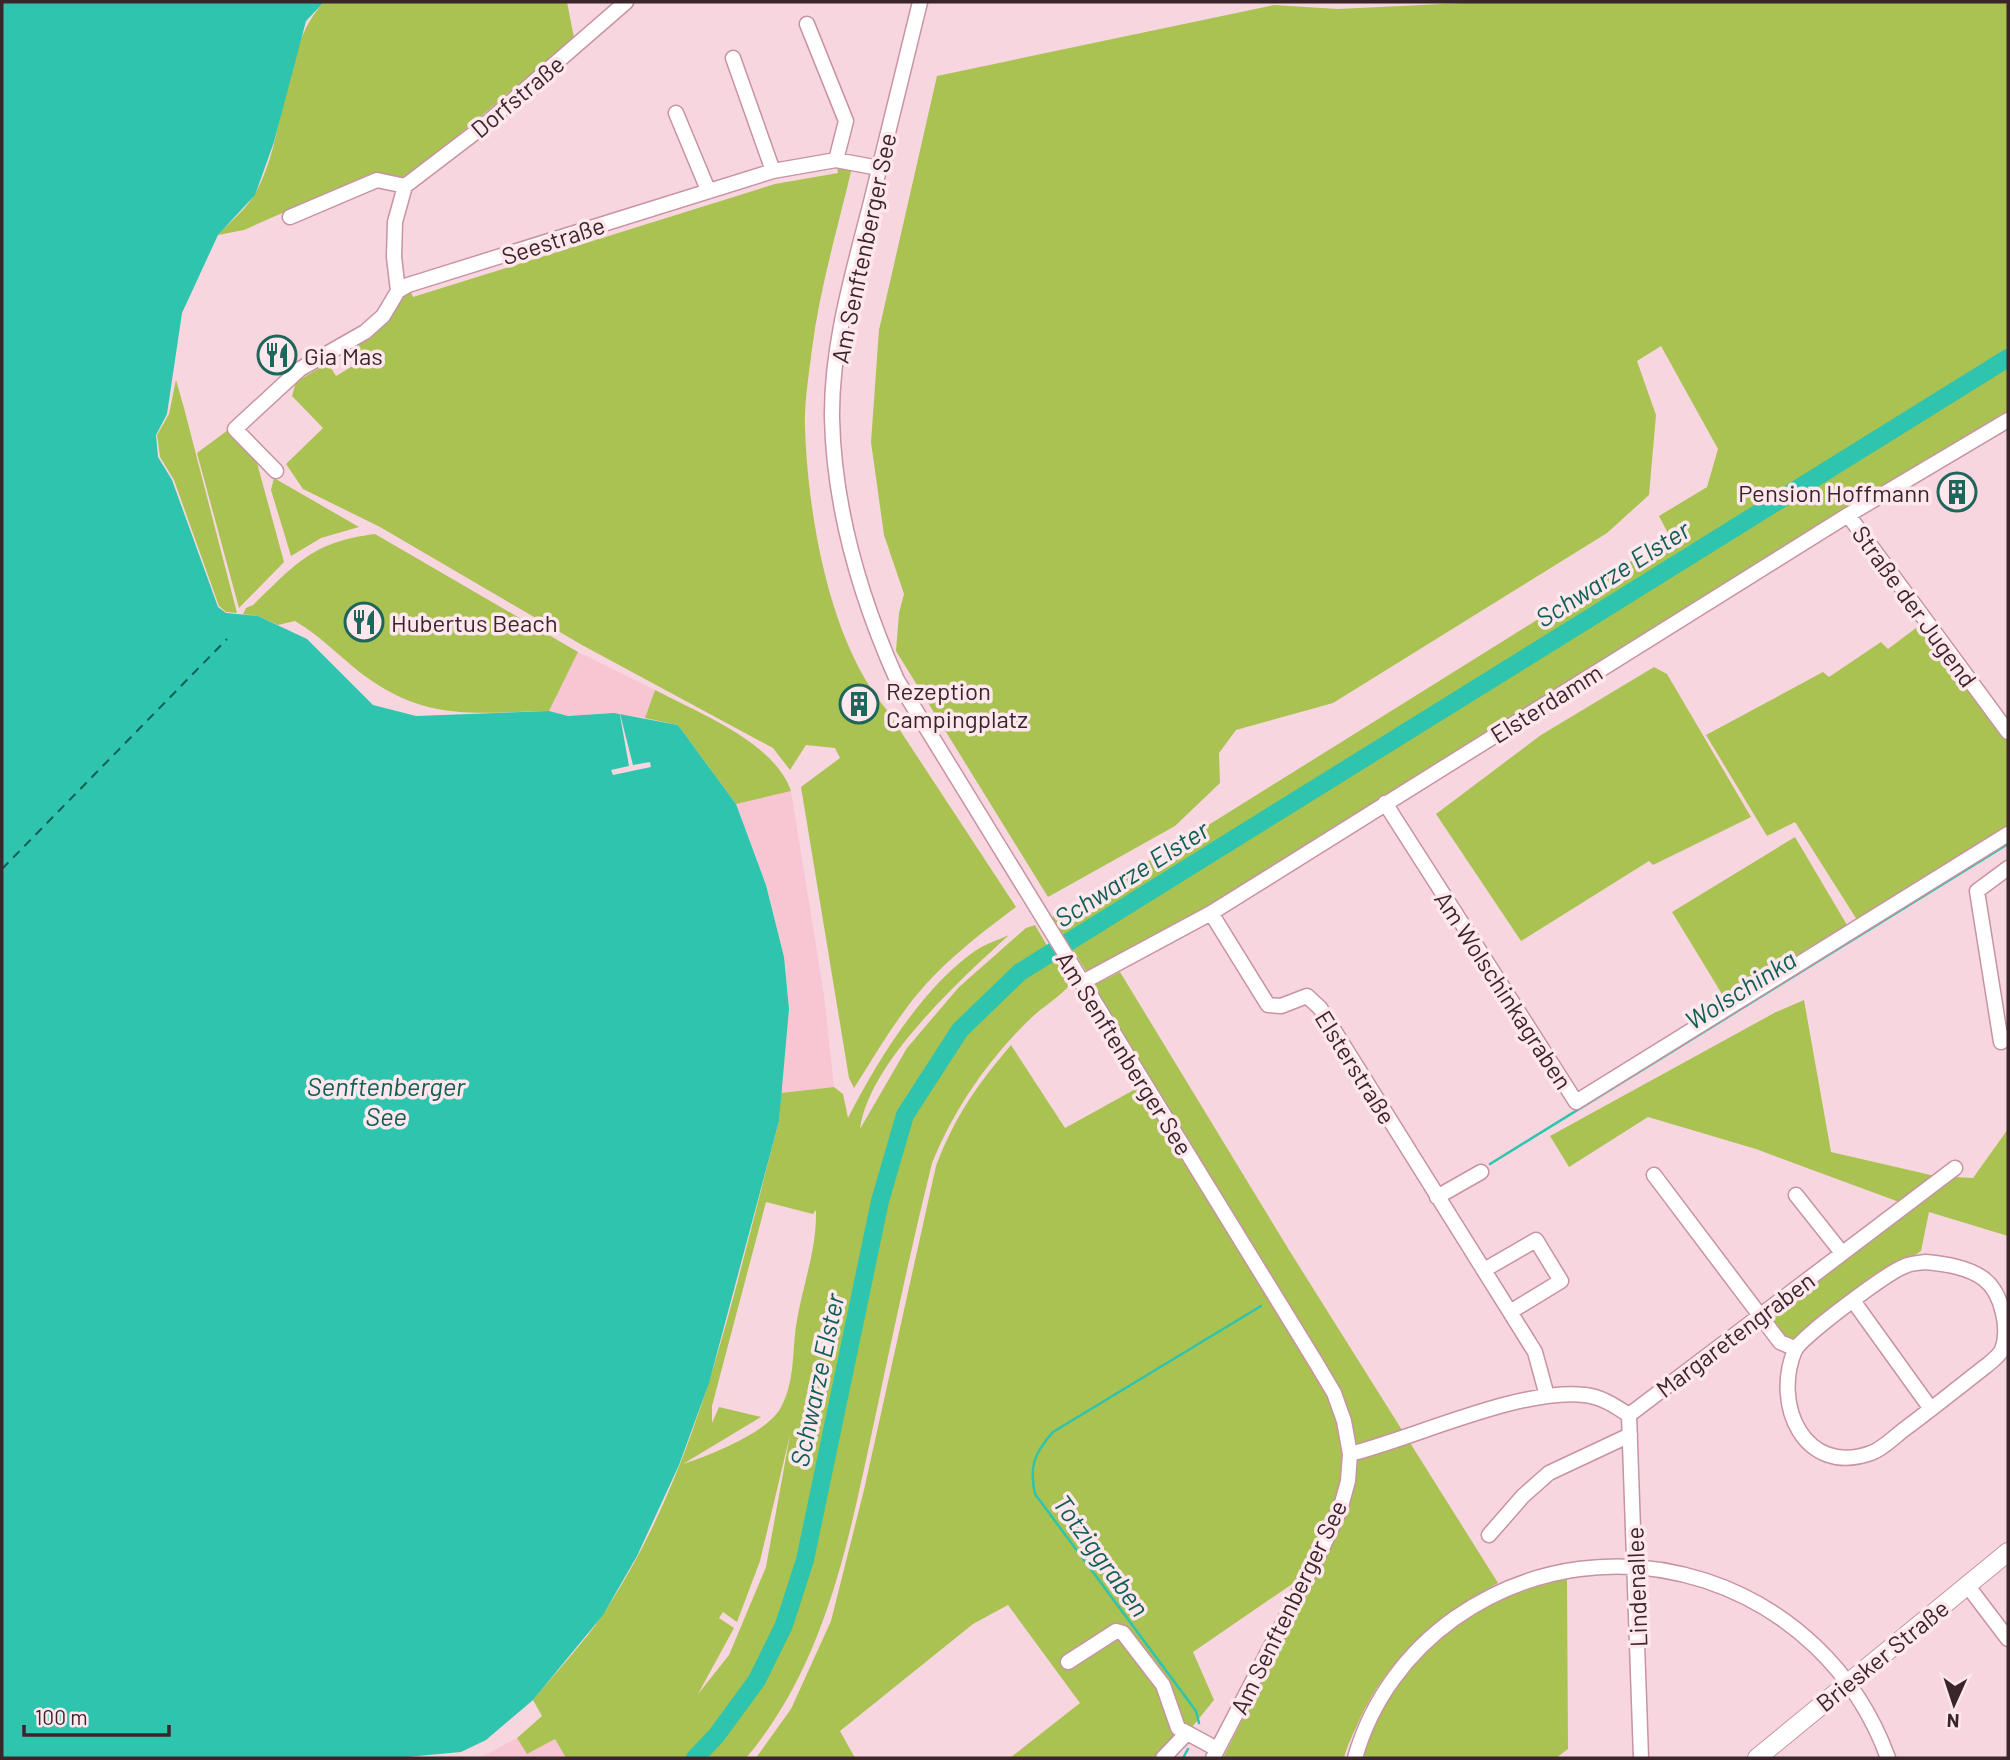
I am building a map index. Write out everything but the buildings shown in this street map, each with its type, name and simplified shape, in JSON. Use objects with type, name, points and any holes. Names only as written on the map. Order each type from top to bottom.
[{"type":"main road","name":"Briesker Straße","points":[[1757,1758],[2008,1552]]},
{"type":"street","name":"Dorfstraße","points":[[405,186],[481,128],[626,2]]},
{"type":"street","name":"Am Senftenberger See","points":[[920,2],[857,255],[836,363],[832,417],[846,531],[872,624],[897,680],[1334,1393],[1344,1420],[1350,1454],[1348,1481],[1340,1510],[1215,1754]]},
{"type":"street","points":[[807,24],[846,121],[836,160]]},
{"type":"street","points":[[733,58],[773,171]]},
{"type":"street","points":[[676,113],[708,190]]},
{"type":"street","name":"Seestraße","points":[[398,291],[773,171],[836,160],[879,168]]},
{"type":"street","points":[[276,471],[235,429],[300,369],[365,332],[383,316],[398,291],[394,257],[395,222],[405,186],[377,180],[290,217]]},
{"type":"street","name":"Elsterdamm","points":[[1078,977],[1211,913],[1848,515],[2008,420]]},
{"type":"street","name":"Straße der Jugend","points":[[1848,515],[2008,732]]},
{"type":"street","name":"Am Wolschinkagraben","points":[[1385,803],[1576,1102],[2008,834]]},
{"type":"street","points":[[2008,868],[1977,891],[2001,1042],[2008,1038]]},
{"type":"street","name":"Elsterstraße","points":[[1211,913],[1268,1005],[1281,1006],[1307,996],[1320,1008],[1535,1352],[1546,1396]]},
{"type":"street","name":"Margaretengraben","points":[[1629,1415],[1955,1168]]},
{"type":"street","points":[[1437,1197],[1481,1172]]},
{"type":"street","points":[[1654,1175],[1780,1342],[1796,1349]]},
{"type":"street","points":[[1796,1195],[1842,1253]]},
{"type":"street","points":[[1484,1270],[1536,1240],[1561,1281],[1510,1312]]},
{"type":"street","points":[[1926,1262],[1959,1268],[1978,1275],[1994,1290],[2005,1325],[2002,1351],[1872,1453],[1833,1456],[1815,1450],[1792,1421],[1790,1374],[1796,1349],[1812,1332],[1906,1265],[1926,1262]]},
{"type":"street","points":[[1854,1302],[1931,1409]]},
{"type":"street","points":[[1350,1454],[1546,1396],[1588,1395],[1609,1402],[1629,1415]]},
{"type":"street","name":"Lindenallee","points":[[1629,1415],[1641,1758]]},
{"type":"street","points":[[1489,1535],[1523,1496],[1549,1473],[1630,1434]]},
{"type":"street","points":[[1355,1758],[1367,1725],[1396,1675],[1432,1636],[1467,1610],[1503,1590],[1555,1573],[1635,1566],[1695,1576],[1761,1605],[1803,1636],[1846,1684],[1875,1727],[1888,1758]]},
{"type":"street","points":[[1967,1586],[2008,1639]]},
{"type":"street","points":[[1068,1662],[1116,1631],[1123,1633],[1163,1685],[1178,1728],[1215,1754]]},
{"type":"street","points":[[1163,1758],[1186,1734]]},
{"type":"shaded area","points":[[324,2],[567,2],[574,38],[405,180],[373,173],[244,230],[218,235],[251,200],[266,171],[299,44],[309,22]]},
{"type":"shaded area","points":[[1484,2],[2008,2],[2008,420],[1207,907],[1088,974],[1052,917],[1186,839],[1670,537],[1659,516],[1707,487],[1718,449],[1661,346],[1637,361],[1656,415],[1649,495],[1607,533],[1333,703],[1236,730],[1219,753],[1220,783],[1175,826],[1048,897],[896,651],[899,613],[904,594],[884,535],[871,442],[879,330],[937,76],[1274,5],[1338,9]]},
{"type":"shaded area","points":[[836,160],[853,163],[815,325],[805,418],[811,499],[825,576],[850,649],[866,681],[1016,907],[959,952],[920,991],[854,1088],[849,1078],[801,787],[840,758],[835,748],[806,745],[790,770],[773,748],[582,645],[380,527],[303,489],[286,464],[323,428],[292,396],[296,382],[328,363],[336,376],[356,364],[347,346],[408,285],[413,297],[775,184],[838,173]]},
{"type":"shaded area","points":[[176,380],[237,613],[226,612],[219,606],[174,480],[160,457],[157,435],[169,414]]},
{"type":"shaded area","points":[[228,430],[257,463],[284,562],[239,608],[197,453]]},
{"type":"shaded area","points":[[274,478],[359,527],[321,538],[291,556],[271,490]]},
{"type":"shaded area","points":[[375,534],[578,652],[549,711],[457,712],[415,703],[372,681],[295,621],[278,625],[258,616],[243,614],[246,608],[253,605],[294,566],[320,549]]},
{"type":"shaded area","points":[[1920,625],[2008,739],[2008,828],[1859,923],[1795,822],[1767,836],[1706,735],[1823,672],[1829,677],[1881,642],[1888,649]]},
{"type":"shaded area","points":[[578,652],[655,690],[645,718],[614,713],[568,716],[549,711]]},
{"type":"shaded area","points":[[1654,667],[1667,674],[1751,817],[1653,865],[1649,861],[1521,941],[1436,814],[1541,735]]},
{"type":"shaded area","points":[[655,690],[713,719],[752,744],[769,758],[791,791],[736,804],[678,725],[645,718]]},
{"type":"shaded area","points":[[791,791],[824,995],[834,1087],[781,1093],[789,1009],[784,957],[766,884],[736,804]]},
{"type":"shaded area","points":[[1795,837],[1847,925],[1725,999],[1672,912]]},
{"type":"shaded area","points":[[1035,925],[1070,985],[1029,1020],[999,1052],[961,1105],[932,1163],[844,1553],[816,1640],[774,1721],[746,1758],[566,1758],[555,1739],[527,1754],[517,1738],[542,1716],[533,1700],[595,1625],[637,1558],[666,1499],[690,1438],[711,1375],[746,1248],[779,1121],[781,1093],[834,1087],[843,1094],[848,1118],[887,1050],[919,1005],[956,966],[975,951],[1009,935],[943,998],[898,1050],[867,1103],[860,1129],[907,1048],[959,987],[1026,928]],"holes":[[[766,1202],[813,1214],[816,1210],[812,1254],[796,1326],[792,1368],[785,1399],[773,1418],[750,1435],[683,1464],[761,1417],[719,1407],[712,1423],[712,1406]],[[790,1435],[766,1567],[729,1655],[698,1694],[734,1628],[719,1618],[723,1612],[737,1622],[760,1561]]]},
{"type":"shaded area","points":[[1120,972],[1289,1250],[1498,1583],[1454,1610],[1416,1641],[1399,1659],[1370,1700],[1344,1758],[1223,1758],[1309,1587],[1295,1582],[1193,1652],[1214,1700],[1167,1758],[1010,1758],[1080,1703],[1008,1605],[973,1624],[840,1731],[855,1758],[756,1758],[791,1709],[831,1621],[864,1490],[936,1166],[943,1148],[968,1102],[1011,1045],[1065,1128],[1150,1081],[1090,987]]},
{"type":"shaded area","points":[[1804,1000],[1831,1152],[1935,1176],[1973,1178],[2008,1129],[2008,1236],[1929,1212],[1921,1251],[1793,1341],[1784,1337],[1769,1315],[1910,1206],[1756,1149],[1648,1117],[1569,1167],[1550,1136],[1776,1012]]},
{"type":"shaded area","points":[[1567,1578],[1568,1749],[1556,1758],[1361,1758],[1376,1722],[1394,1690],[1415,1662],[1438,1639],[1465,1619],[1495,1603]]},
{"type":"shaded area","points":[[517,1738],[527,1754],[555,1739],[566,1758],[480,1758]]},
{"type":"water","name":"Senftenberger See","points":[[2,2],[324,2],[306,21],[274,142],[255,195],[218,235],[182,313],[167,414],[156,435],[158,457],[172,480],[218,607],[226,613],[258,616],[307,639],[373,705],[416,716],[549,711],[568,716],[614,713],[678,725],[736,804],[766,885],[784,957],[789,1009],[779,1121],[709,1383],[679,1465],[637,1556],[603,1615],[533,1700],[486,1740],[461,1752],[396,1758],[2,1758]]},
{"type":"pier","points":[[619,710],[633,765],[650,762],[651,767],[613,775],[611,770],[629,766]]},
{"type":"waterway","name":"Schwarze Elster","points":[[695,1758],[716,1736],[757,1680],[784,1625],[805,1560],[880,1201],[905,1115],[960,1030],[1020,972],[2008,358]]},
{"type":"waterway","name":"Wolschinka","points":[[1490,1164],[2008,844]]},
{"type":"waterway","name":"Totziggraben","points":[[1199,1723],[1196,1711],[1035,1494],[1033,1468],[1037,1454],[1053,1432],[1261,1306]]},
{"type":"waterway","name":"Totziggraben","points":[[1183,1758],[1188,1749]]},
{"type":"ferry route","points":[[2,869],[227,639]]},
{"type":"place","name":"Gia Mas","points":[[277,355]]},
{"type":"place","name":"Pension Hoffmann","points":[[1957,492]]},
{"type":"place","name":"Hubertus Beach","points":[[364,622]]},
{"type":"place","name":"Rezeption Campingplatz","points":[[859,704]]}]
